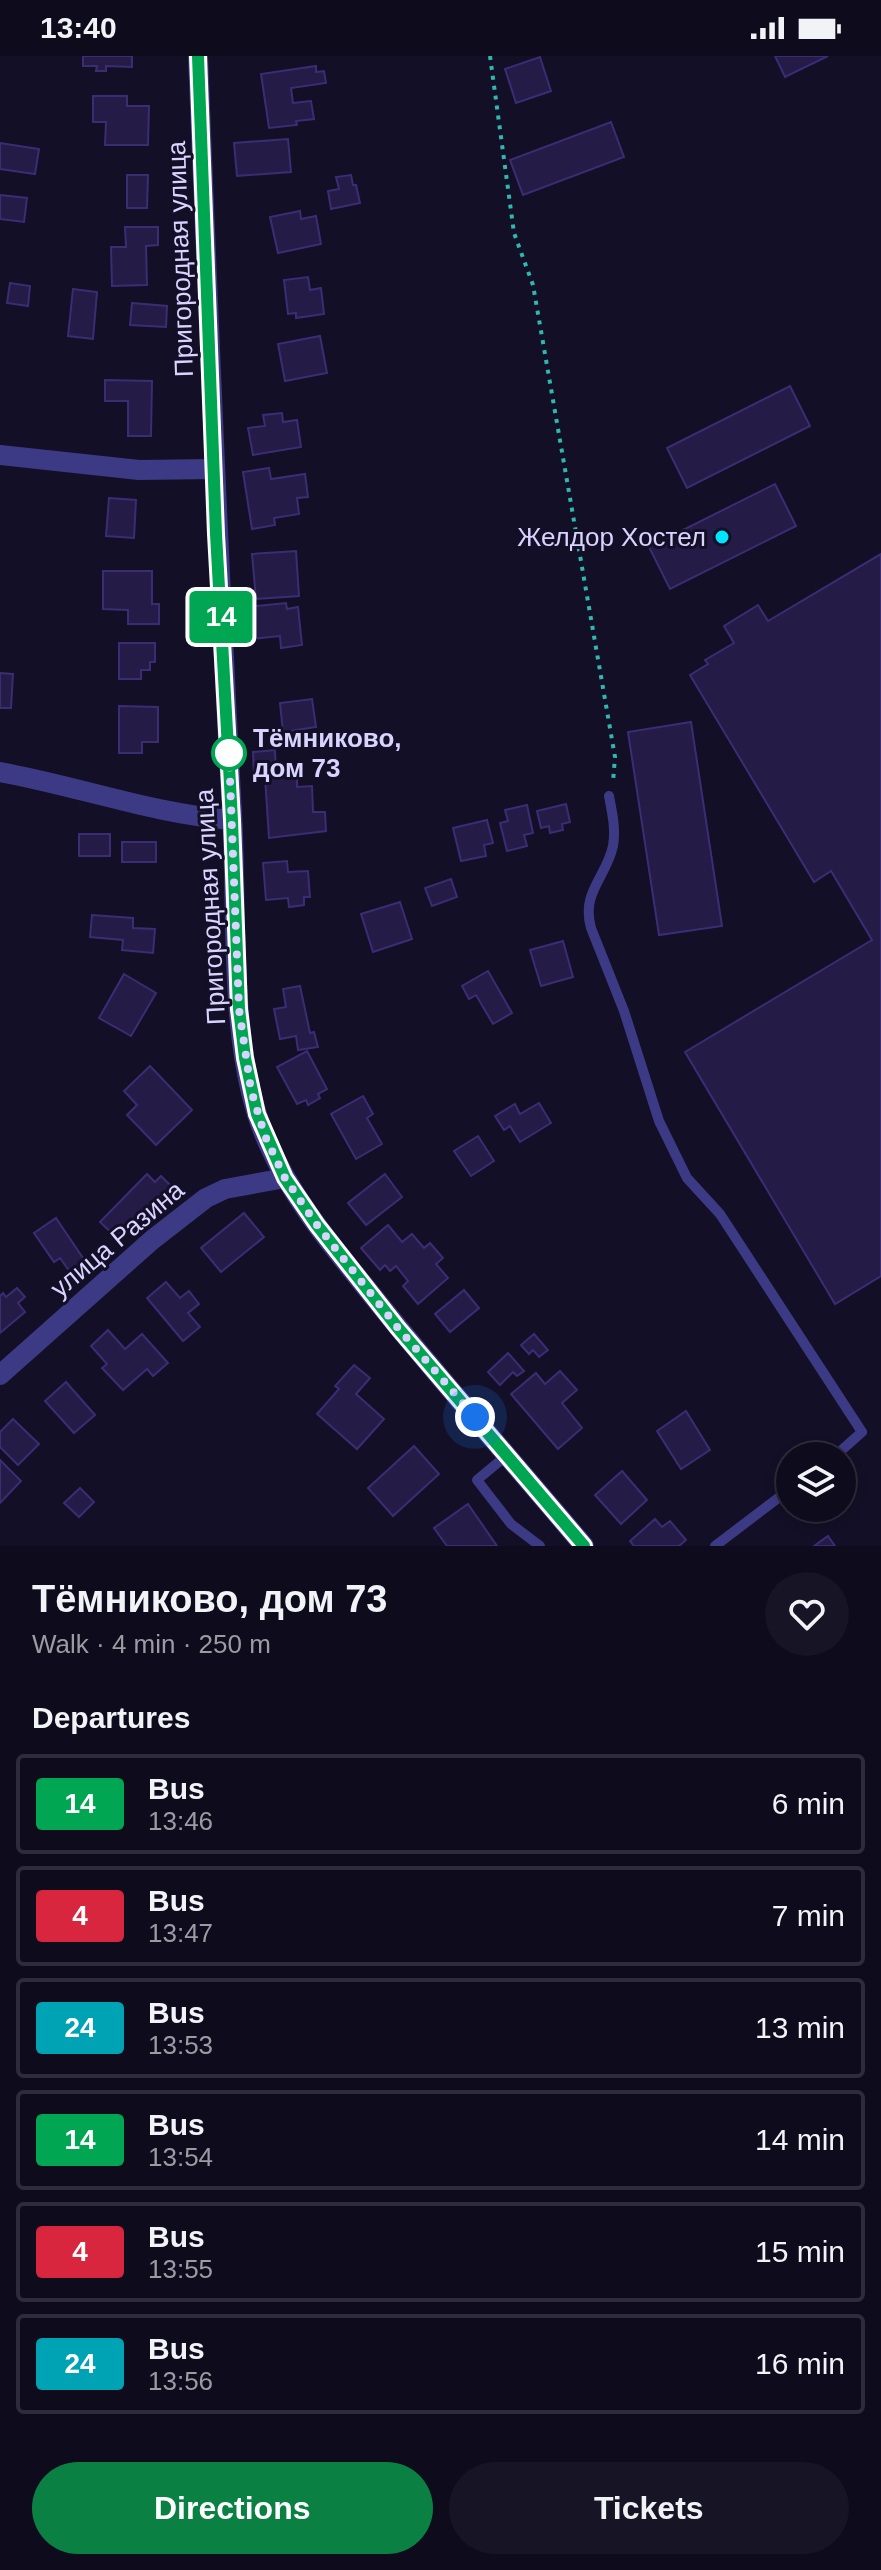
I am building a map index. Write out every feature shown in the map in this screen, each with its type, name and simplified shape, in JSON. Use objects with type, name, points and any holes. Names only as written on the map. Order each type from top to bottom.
[{"type":"street","name":"Пригородная улица","points":[[198,56],[239,1009],[257,1114],[285,1178],[338,1253],[584,1546]]},
{"type":"street","points":[[0,455],[139,470],[214,469]]},
{"type":"street","points":[[0,772],[42,779],[164,811],[232,820]]},
{"type":"street","name":"улица Разина","points":[[0,1375],[141,1249],[206,1198],[225,1189],[285,1178]]},
{"type":"lane","points":[[609,796],[613,845],[589,897],[588,918],[624,1011],[659,1121],[674,1155],[693,1186],[720,1214],[862,1432],[851,1442]]},
{"type":"lane","points":[[507,1455],[477,1480],[511,1524],[540,1546]]},
{"type":"lane","points":[[715,1546],[776,1500]]},
{"type":"path","points":[[490,56],[514,233],[533,285],[615,757],[609,796]]},
{"type":"building","points":[[83,56],[132,56],[132,67],[106,66],[106,71],[96,71],[97,66],[83,66]]},
{"type":"building","points":[[775,56],[828,56],[785,77]]},
{"type":"building","points":[[540,57],[551,91],[516,103],[505,69]]},
{"type":"building","points":[[316,66],[316,72],[324,71],[326,83],[291,88],[293,103],[311,101],[314,119],[296,121],[297,125],[269,128],[261,74]]},
{"type":"building","points":[[93,96],[127,96],[127,106],[149,106],[148,145],[105,145],[106,122],[93,122]]},
{"type":"building","points":[[611,122],[624,157],[523,195],[510,160]]},
{"type":"building","points":[[288,139],[291,172],[237,176],[234,143]]},
{"type":"building","points":[[0,143],[39,149],[35,174],[0,169]]},
{"type":"building","points":[[127,175],[148,175],[147,208],[127,208]]},
{"type":"building","points":[[351,175],[360,203],[331,209],[328,191],[339,189],[336,177]]},
{"type":"building","points":[[0,195],[27,198],[24,222],[0,219]]},
{"type":"building","points":[[300,211],[301,219],[316,216],[321,244],[278,253],[270,217]]},
{"type":"building","points":[[125,227],[158,227],[158,245],[146,246],[147,285],[112,286],[111,247],[126,247]]},
{"type":"building","points":[[308,277],[310,290],[321,288],[324,314],[296,318],[296,313],[288,314],[284,280]]},
{"type":"building","points":[[10,283],[30,286],[28,306],[7,303]]},
{"type":"building","points":[[73,289],[97,292],[93,339],[68,336]]},
{"type":"building","points":[[132,303],[167,306],[166,327],[130,325]]},
{"type":"building","points":[[320,336],[327,373],[285,381],[278,344]]},
{"type":"building","points":[[105,380],[152,381],[151,436],[128,436],[128,401],[105,401]]},
{"type":"building","points":[[790,386],[810,426],[687,488],[667,448]]},
{"type":"building","points":[[282,413],[283,422],[297,420],[301,447],[253,455],[248,428],[265,426],[263,415]]},
{"type":"building","points":[[269,468],[271,479],[305,474],[308,497],[297,498],[299,514],[274,518],[275,525],[252,529],[243,472]]},
{"type":"building","name":"Желдор Хостел","points":[[775,484],[796,526],[670,589],[649,547]]},
{"type":"building","points":[[109,498],[136,500],[134,538],[106,536]]},
{"type":"building","points":[[296,551],[299,596],[256,599],[252,554]]},
{"type":"building","points":[[881,554],[881,1276],[835,1304],[685,1052],[872,940],[831,871],[814,882],[690,675],[708,664],[705,660],[734,643],[724,626],[758,605],[768,621]]},
{"type":"building","points":[[103,571],[152,571],[152,604],[159,604],[159,624],[128,624],[128,610],[103,609]]},
{"type":"building","points":[[286,603],[287,609],[298,607],[302,645],[281,648],[280,636],[251,639],[248,607]]},
{"type":"building","points":[[119,643],[155,643],[155,662],[150,662],[150,670],[141,670],[141,679],[119,679]]},
{"type":"building","points":[[0,673],[13,674],[11,708],[0,708]]},
{"type":"building","points":[[312,699],[316,727],[283,732],[280,703]]},
{"type":"building","points":[[119,706],[158,707],[158,742],[142,742],[142,753],[119,753]]},
{"type":"building","points":[[691,722],[722,926],[659,935],[628,732]]},
{"type":"building","points":[[275,750],[276,777],[297,776],[297,787],[312,786],[313,812],[325,812],[326,831],[269,838],[265,777],[254,777],[253,752]]},
{"type":"building","points":[[566,804],[570,822],[562,824],[563,830],[550,833],[549,826],[541,828],[537,811]]},
{"type":"building","points":[[527,805],[533,833],[524,835],[527,846],[507,851],[500,823],[508,821],[505,810]]},
{"type":"building","points":[[487,820],[493,843],[484,845],[486,856],[461,861],[453,828]]},
{"type":"building","points":[[79,834],[110,834],[110,856],[79,856]]},
{"type":"building","points":[[122,842],[156,842],[156,862],[122,862]]},
{"type":"building","points":[[287,861],[288,872],[308,871],[310,897],[304,897],[304,905],[289,907],[288,898],[266,900],[263,863]]},
{"type":"building","points":[[451,879],[457,897],[432,906],[425,888]]},
{"type":"building","points":[[400,902],[412,939],[373,952],[361,914]]},
{"type":"building","points":[[92,915],[133,918],[133,928],[155,929],[153,953],[122,950],[123,940],[90,937]]},
{"type":"building","points":[[563,941],[573,977],[541,986],[530,950]]},
{"type":"building","points":[[488,971],[512,1013],[493,1024],[476,995],[469,999],[462,986]]},
{"type":"building","points":[[124,974],[156,993],[131,1036],[99,1018]]},
{"type":"building","points":[[300,986],[310,1033],[314,1032],[318,1047],[298,1050],[296,1036],[280,1039],[274,1009],[286,1007],[283,989]]},
{"type":"building","points":[[307,1051],[327,1089],[308,1105],[306,1100],[297,1104],[277,1067]]},
{"type":"building","points":[[150,1066],[192,1110],[156,1145],[127,1115],[137,1105],[124,1091]]},
{"type":"building","points":[[363,1096],[373,1114],[367,1118],[382,1144],[356,1159],[331,1114]]},
{"type":"building","points":[[539,1103],[551,1123],[520,1142],[510,1126],[504,1130],[495,1116],[515,1104],[520,1114]]},
{"type":"building","points":[[478,1136],[494,1161],[471,1176],[454,1151]]},
{"type":"building","points":[[147,1174],[155,1182],[161,1176],[181,1196],[173,1203],[164,1194],[119,1240],[100,1222]]},
{"type":"building","points":[[385,1174],[402,1197],[366,1225],[348,1203]]},
{"type":"building","points":[[244,1213],[264,1237],[221,1272],[201,1248]]},
{"type":"building","points":[[56,1218],[85,1261],[70,1272],[60,1258],[54,1262],[34,1233]]},
{"type":"building","points":[[388,1225],[402,1242],[412,1234],[424,1248],[430,1243],[443,1258],[436,1264],[448,1278],[418,1304],[403,1286],[408,1281],[396,1266],[390,1271],[385,1265],[380,1270],[361,1248]]},
{"type":"building","points":[[166,1282],[180,1298],[189,1291],[199,1304],[188,1313],[200,1327],[183,1341],[147,1298]]},
{"type":"building","points":[[17,1288],[25,1297],[18,1303],[25,1312],[0,1333],[0,1296],[3,1293],[6,1297]]},
{"type":"building","points":[[464,1290],[479,1308],[450,1332],[435,1314]]},
{"type":"building","points":[[108,1330],[125,1349],[142,1334],[168,1363],[153,1376],[147,1369],[123,1390],[102,1368],[107,1364],[91,1346]]},
{"type":"building","points":[[534,1334],[548,1350],[539,1357],[533,1350],[529,1354],[521,1345]]},
{"type":"building","points":[[508,1353],[524,1371],[517,1376],[513,1372],[500,1385],[488,1372]]},
{"type":"building","points":[[354,1365],[370,1378],[356,1394],[384,1419],[357,1449],[317,1414],[339,1389],[335,1386]]},
{"type":"building","points":[[560,1371],[577,1390],[562,1403],[582,1428],[558,1449],[511,1394],[536,1373],[545,1384]]},
{"type":"building","points":[[66,1382],[95,1415],[74,1433],[45,1401]]},
{"type":"building","points":[[686,1411],[710,1450],[681,1469],[657,1431]]},
{"type":"building","points":[[13,1419],[39,1444],[18,1465],[0,1447],[0,1432]]},
{"type":"building","points":[[414,1446],[439,1474],[393,1516],[368,1488]]},
{"type":"building","points":[[0,1460],[21,1481],[0,1503]]},
{"type":"building","points":[[622,1471],[647,1500],[621,1524],[595,1495]]},
{"type":"building","points":[[80,1488],[94,1502],[79,1517],[64,1503]]},
{"type":"building","points":[[468,1504],[497,1546],[447,1546],[434,1528]]},
{"type":"building","points":[[655,1519],[662,1527],[670,1521],[686,1540],[679,1546],[634,1546],[630,1541]]},
{"type":"building","points":[[828,1536],[835,1546],[814,1546]]},
{"type":"bus line","name":"14","points":[[198,56],[216,534],[239,1009],[257,1114],[299,1202],[398,1328],[584,1546]]},
{"type":"place","name":"Желдор Хостел","points":[[722,537]]},
{"type":"place","name":"Тёмниково, дом 73","points":[[229,753]]},
{"type":"route","points":[[229,753],[239,1009],[251,1090],[265,1136],[299,1202],[398,1328],[475,1417]]}]
